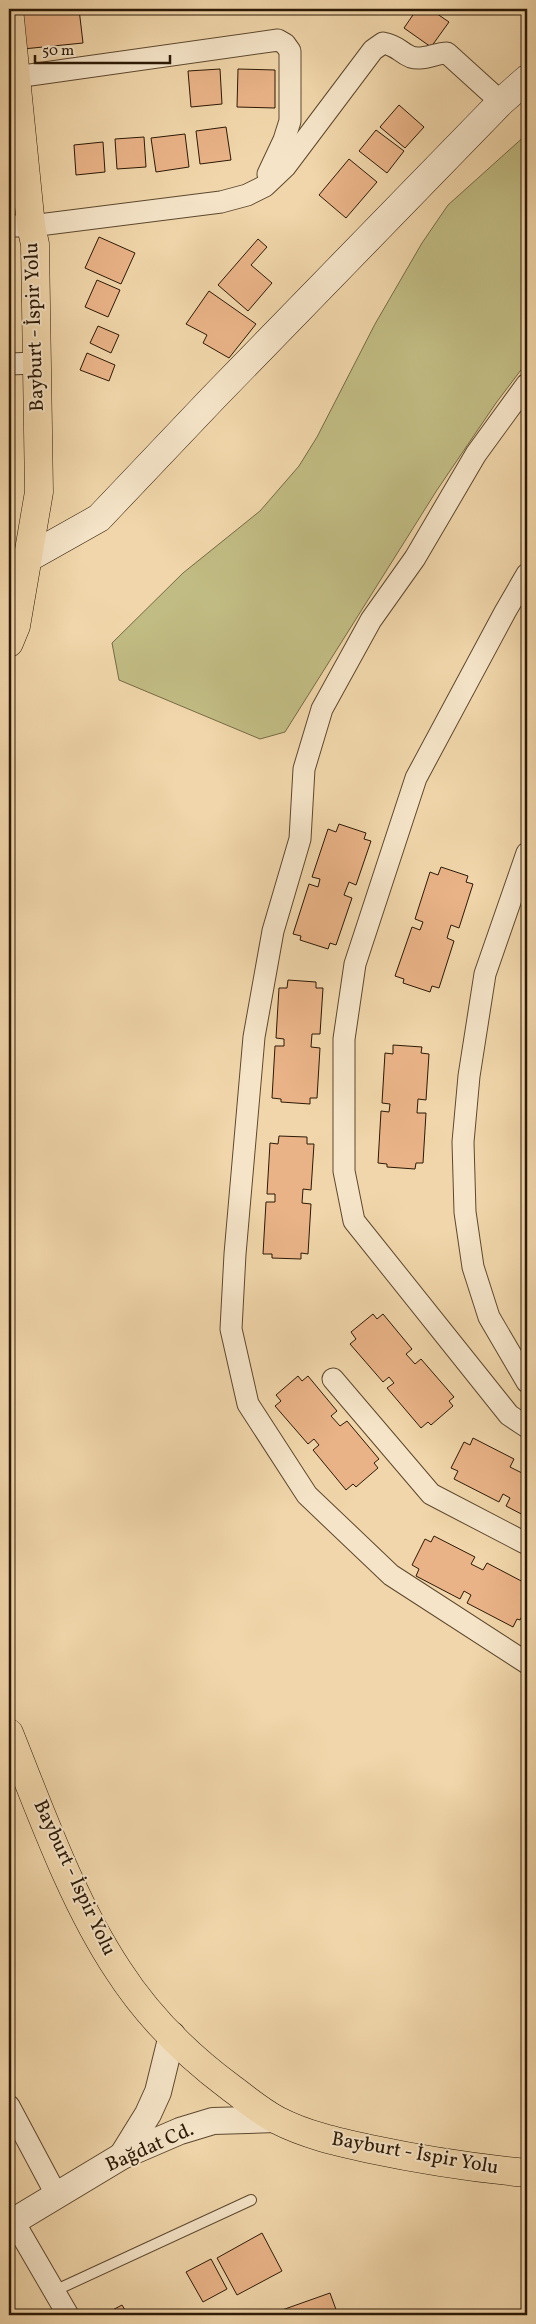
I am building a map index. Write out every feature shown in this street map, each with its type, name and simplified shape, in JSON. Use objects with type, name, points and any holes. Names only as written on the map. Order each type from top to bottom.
[{"type":"main road","name":"Bayburt - İspir Yolu","points":[[9,9],[11,48],[16,77],[20,226],[35,244],[39,492],[16,626],[9,643]]},
{"type":"main road","points":[[28,558],[99,518],[206,405],[501,102],[527,79]]},
{"type":"main road","name":"Bayburt - İspir Yolu","points":[[9,1733],[16,1770],[44,1821],[95,1931],[129,1985],[172,2035],[209,2070],[276,2119],[329,2140],[376,2151],[473,2168],[527,2173]]},
{"type":"street","points":[[16,77],[278,40],[285,44],[290,51],[290,121],[284,140],[261,188]]},
{"type":"street","points":[[20,226],[222,202],[247,195],[261,188],[285,167],[373,50],[383,43],[395,45],[412,57],[424,58],[438,53],[447,53],[501,102]]},
{"type":"street","points":[[9,364],[37,363]]},
{"type":"street","points":[[527,384],[476,454],[415,558],[371,620],[322,709],[304,769],[300,839],[273,931],[254,1037],[235,1254],[231,1329],[248,1404],[307,1495],[391,1575],[527,1663]]},
{"type":"street","points":[[527,574],[416,778],[355,964],[344,1039],[344,1171],[354,1221],[509,1416],[527,1427]]},
{"type":"street","points":[[527,853],[485,974],[469,1076],[463,1142],[465,1212],[473,1267],[489,1317],[527,1382]]},
{"type":"street","points":[[332,1379],[431,1494],[527,1544]]},
{"type":"street","points":[[122,2156],[148,2114],[158,2092],[172,2035]]},
{"type":"street","points":[[9,2106],[57,2196]]},
{"type":"street","name":"Bağdat Cd.","points":[[11,2223],[122,2156],[180,2131],[213,2121],[276,2119]]},
{"type":"street","points":[[11,2223],[68,2315]]},
{"type":"lane","points":[[54,2291],[251,2200]]},
{"type":"shaded area","points":[[527,134],[527,362],[496,403],[437,490],[285,732],[260,739],[119,680],[112,643],[183,573],[260,511],[299,466],[317,437],[375,324],[422,243],[448,205]]},
{"type":"building","points":[[18,9],[79,9],[83,43],[23,49]]},
{"type":"building","points":[[417,9],[430,9],[449,22],[431,47],[404,28]]},
{"type":"building","points":[[437,9],[448,9],[444,14]]},
{"type":"building","points":[[220,69],[222,104],[191,107],[188,71]]},
{"type":"building","points":[[238,69],[275,70],[275,108],[237,107]]},
{"type":"building","points":[[399,105],[424,127],[405,148],[380,127]]},
{"type":"building","points":[[226,127],[231,160],[200,164],[196,131]]},
{"type":"building","points":[[376,130],[404,151],[387,173],[359,151]]},
{"type":"building","points":[[185,134],[189,167],[156,172],[151,138]]},
{"type":"building","points":[[144,137],[146,167],[117,169],[115,139]]},
{"type":"building","points":[[103,142],[105,172],[76,175],[74,145]]},
{"type":"building","points":[[349,159],[377,182],[346,218],[319,195]]},
{"type":"building","points":[[99,237],[135,253],[121,284],[85,268]]},
{"type":"building","points":[[258,239],[267,247],[251,265],[272,283],[248,311],[218,285]]},
{"type":"building","points":[[97,280],[120,290],[108,317],[85,307]]},
{"type":"building","points":[[209,291],[256,324],[229,358],[203,343],[207,335],[186,324]]},
{"type":"building","points":[[98,326],[119,335],[111,353],[90,343]]},
{"type":"building","points":[[87,353],[115,365],[109,381],[80,370]]},
{"type":"building","points":[[339,824],[366,833],[364,839],[371,841],[356,885],[349,882],[344,895],[352,898],[336,945],[330,943],[328,949],[300,940],[301,936],[293,934],[309,884],[318,887],[320,879],[312,877],[328,829],[336,832]]},
{"type":"building","points":[[441,867],[468,876],[466,882],[473,884],[459,928],[451,925],[447,938],[454,941],[439,988],[432,986],[430,992],[403,983],[404,979],[395,976],[412,927],[420,930],[423,922],[415,919],[430,872],[438,875]]},
{"type":"building","points":[[288,980],[316,982],[316,988],[323,988],[320,1034],[312,1034],[311,1047],[320,1048],[317,1098],[310,1098],[310,1104],[281,1102],[281,1099],[272,1098],[275,1046],[284,1046],[284,1039],[276,1038],[279,988],[287,988]]},
{"type":"building","points":[[393,1045],[422,1047],[421,1053],[429,1054],[426,1100],[418,1099],[417,1113],[426,1113],[423,1163],[416,1163],[415,1169],[387,1167],[387,1164],[378,1163],[381,1111],[389,1112],[390,1104],[382,1103],[385,1053],[393,1054]]},
{"type":"building","points":[[279,1136],[307,1137],[307,1144],[314,1144],[311,1190],[303,1189],[302,1203],[311,1204],[308,1254],[301,1253],[301,1259],[272,1258],[272,1254],[263,1254],[266,1202],[275,1202],[275,1194],[267,1194],[270,1143],[278,1144]]},
{"type":"building","points":[[373,1314],[377,1319],[383,1314],[412,1349],[406,1354],[415,1364],[421,1359],[454,1397],[449,1401],[453,1406],[431,1425],[428,1422],[421,1428],[387,1388],[394,1383],[389,1377],[383,1382],[350,1344],[356,1339],[351,1332]]},
{"type":"building","points":[[298,1376],[302,1381],[308,1376],[337,1411],[331,1416],[340,1426],[347,1421],[379,1459],[374,1463],[378,1468],[356,1487],[353,1484],[346,1490],[313,1450],[319,1445],[314,1439],[308,1444],[275,1406],[281,1401],[276,1395]]},
{"type":"building","points":[[473,1438],[514,1459],[510,1467],[522,1473],[527,1466],[527,1517],[506,1506],[510,1498],[503,1494],[499,1502],[454,1479],[458,1471],[451,1468],[464,1442],[470,1445]]},
{"type":"building","points":[[434,1536],[475,1557],[471,1564],[483,1570],[487,1563],[527,1584],[527,1607],[520,1620],[517,1619],[513,1627],[467,1603],[471,1595],[464,1591],[460,1599],[416,1576],[419,1569],[412,1565],[425,1539],[431,1542]]},
{"type":"building","points":[[262,2233],[282,2271],[237,2295],[217,2258]]},
{"type":"building","points":[[211,2259],[227,2289],[203,2302],[186,2272]]},
{"type":"building","points":[[330,2293],[338,2315],[268,2315]]},
{"type":"building","points":[[122,2305],[128,2315],[103,2315]]}]
